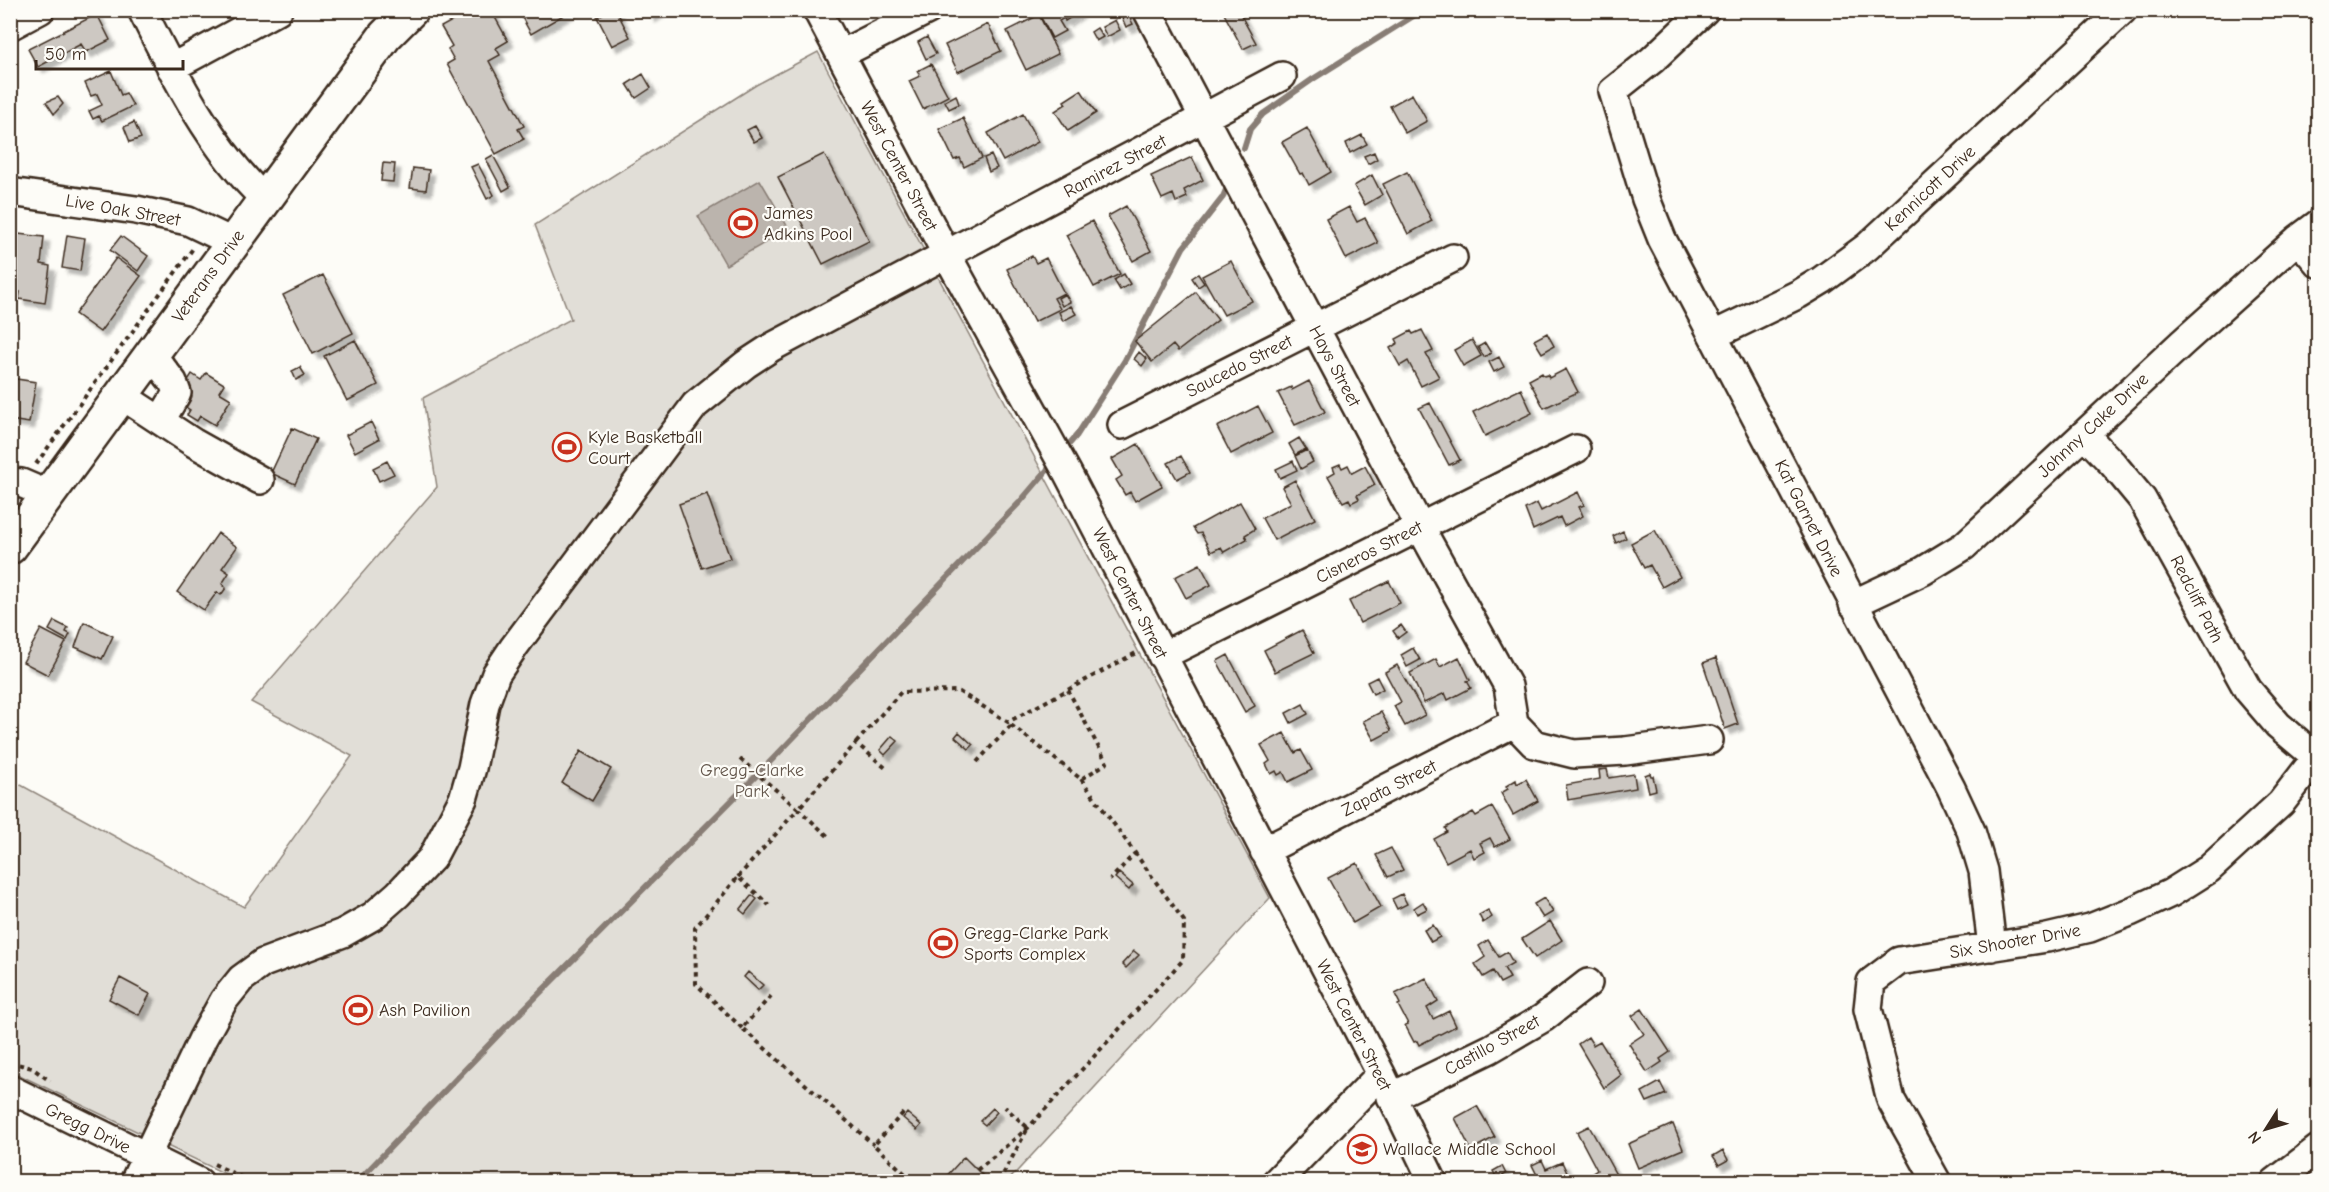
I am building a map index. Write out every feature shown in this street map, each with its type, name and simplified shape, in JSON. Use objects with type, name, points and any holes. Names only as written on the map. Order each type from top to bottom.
[{"type":"main road","name":"Veterans Drive","points":[[10,547],[30,482],[121,395],[385,36],[411,10]]},
{"type":"street","points":[[10,26],[40,10]]},
{"type":"street","points":[[142,10],[171,68],[230,164],[265,200]]},
{"type":"street","points":[[171,68],[278,10]]},
{"type":"street","name":"West Center Street","points":[[817,10],[947,255],[1067,472],[1386,1086],[1433,1182]]},
{"type":"street","points":[[841,54],[928,10]]},
{"type":"street","name":"Hays Street","points":[[1147,10],[1420,527],[1508,686],[1514,723]]},
{"type":"street","name":"Kat Garnet Drive","points":[[1705,10],[1652,60],[1613,91],[1646,199],[1662,239],[1951,788],[1971,831],[1983,871],[1992,947]]},
{"type":"street","name":"Kennicott Drive","points":[[1714,335],[1799,294],[1867,247],[2123,10]]},
{"type":"street","name":"Ramirez Street","points":[[134,1182],[203,1038],[224,1000],[241,980],[263,963],[343,933],[373,916],[398,894],[432,858],[463,799],[472,768],[484,704],[496,674],[695,405],[772,346],[1282,76]]},
{"type":"street","name":"Live Oak Street","points":[[10,192],[136,210],[188,221],[232,242]]},
{"type":"street","points":[[2308,231],[2319,263]]},
{"type":"street","name":"Johnny Cake Drive","points":[[1853,604],[1923,571],[1964,546],[2308,231]]},
{"type":"street","name":"Saucedo Street","points":[[1122,425],[1453,258]]},
{"type":"street","points":[[151,354],[173,382],[177,393],[161,420]]},
{"type":"street","points":[[121,395],[194,443],[260,480]]},
{"type":"street","name":"Redcliff Path","points":[[2084,434],[2142,499],[2248,690],[2278,725],[2317,756]]},
{"type":"street","name":"Cisneros Street","points":[[1159,650],[1420,527],[1576,449]]},
{"type":"street","points":[[1514,723],[1534,744],[1574,754],[1625,751],[1709,740]]},
{"type":"street","name":"Zapata Street","points":[[1264,851],[1514,723]]},
{"type":"street","name":"Six Shooter Drive","points":[[1937,1182],[1891,1100],[1868,1009],[1871,982],[1899,961],[1992,947],[2090,928],[2171,893],[2209,869],[2281,803],[2317,756]]},
{"type":"street","name":"Castillo Street","points":[[1276,1182],[1386,1086],[1490,1049],[1543,1018],[1588,983]]},
{"type":"street","name":"Gregg Drive","points":[[10,1089],[199,1182]]},
{"type":"street","points":[[2275,1182],[2319,1149]]},
{"type":"path","points":[[30,482],[196,244]]},
{"type":"path","points":[[976,762],[1009,724],[1068,690],[1159,650]]},
{"type":"path","points":[[1068,690],[1107,763],[1081,779]]},
{"type":"path","points":[[914,1182],[696,984],[695,928],[901,692],[958,692],[1009,724],[1081,779],[1184,921],[1183,960],[1028,1128],[978,1170]]},
{"type":"path","points":[[856,743],[888,770]]},
{"type":"path","points":[[740,759],[829,837]]},
{"type":"path","points":[[1110,880],[1134,853]]},
{"type":"path","points":[[738,878],[769,905]]},
{"type":"path","points":[[742,1028],[771,996]]},
{"type":"path","points":[[1005,1107],[1028,1128]]},
{"type":"path","points":[[874,1145],[903,1113]]},
{"type":"path","points":[[999,1182],[1028,1128]]},
{"type":"green space","name":"Gregg-Clarke Park","points":[[818,52],[1270,898],[1008,1181],[240,1181],[11,1071],[10,779],[244,907],[352,756],[251,702],[437,487],[423,398],[571,319],[535,225],[756,85]]},
{"type":"shaded area","name":"James Adkins Pool","points":[[760,180],[789,229],[726,265],[698,216]]},
{"type":"building","points":[[479,10],[491,10],[508,41],[496,48],[500,55],[489,61],[524,126],[518,129],[524,139],[496,154],[447,64],[454,60],[448,49],[452,46],[441,27],[470,11],[472,14]]},
{"type":"building","points":[[518,10],[572,10],[531,34]]},
{"type":"building","points":[[609,10],[616,10],[630,37],[612,46],[597,17]]},
{"type":"building","points":[[646,10],[661,10],[650,17]]},
{"type":"building","points":[[1037,10],[1078,10],[1079,12],[1065,21],[1064,18],[1059,21],[1065,31],[1052,38]]},
{"type":"building","points":[[1222,10],[1238,10],[1256,43],[1243,49]]},
{"type":"building","points":[[97,14],[110,40],[86,52],[81,44],[38,67],[28,49]]},
{"type":"building","points":[[1128,14],[1133,24],[1126,27],[1122,18]]},
{"type":"building","points":[[1039,15],[1058,54],[1026,70],[1007,31]]},
{"type":"building","points":[[1115,20],[1120,30],[1107,37],[1102,27]]},
{"type":"building","points":[[988,24],[1001,51],[958,72],[945,45]]},
{"type":"building","points":[[1097,28],[1103,37],[1096,41],[1091,32]]},
{"type":"building","points":[[927,37],[936,54],[926,59],[918,42]]},
{"type":"building","points":[[931,64],[948,96],[923,109],[909,81],[920,76],[917,71]]},
{"type":"building","points":[[111,71],[121,95],[126,93],[133,106],[102,121],[99,116],[93,119],[89,111],[102,105],[97,94],[91,96],[85,83]]},
{"type":"building","points":[[643,74],[651,88],[636,98],[627,84]]},
{"type":"building","points":[[1081,90],[1096,113],[1068,131],[1055,111],[1066,104],[1064,101]]},
{"type":"building","points":[[1412,94],[1427,121],[1405,133],[1390,106]]},
{"type":"building","points":[[956,95],[959,104],[949,109],[945,101]]},
{"type":"building","points":[[58,97],[63,104],[54,114],[46,102]]},
{"type":"building","points":[[1023,114],[1038,142],[1003,161],[988,133]]},
{"type":"building","points":[[963,118],[982,158],[964,167],[960,158],[954,160],[939,129]]},
{"type":"building","points":[[134,122],[141,138],[130,142],[124,127]]},
{"type":"building","points":[[755,126],[762,138],[754,142],[747,130]]},
{"type":"building","points":[[1307,128],[1331,172],[1309,185],[1282,142]]},
{"type":"building","points":[[1362,135],[1367,144],[1350,153],[1346,143]]},
{"type":"building","points":[[1374,152],[1377,159],[1368,164],[1364,156]]},
{"type":"building","points":[[824,154],[869,241],[823,264],[778,177]]},
{"type":"building","points":[[493,155],[510,187],[503,191],[486,159]]},
{"type":"building","points":[[991,155],[997,168],[989,172],[984,158]]},
{"type":"building","points":[[1192,157],[1203,180],[1184,190],[1187,197],[1176,202],[1173,194],[1162,199],[1151,176]]},
{"type":"building","points":[[383,163],[395,164],[393,182],[381,181]]},
{"type":"building","points":[[478,164],[494,195],[487,199],[471,167]]},
{"type":"building","points":[[413,168],[429,170],[426,190],[410,188]]},
{"type":"building","points":[[1407,172],[1432,221],[1408,234],[1383,184]]},
{"type":"building","points":[[1372,175],[1382,195],[1365,205],[1354,186]]},
{"type":"building","points":[[1126,206],[1151,251],[1133,261],[1108,216]]},
{"type":"building","points":[[1349,207],[1357,222],[1365,218],[1378,243],[1346,259],[1326,219]]},
{"type":"building","points":[[1092,221],[1120,274],[1094,287],[1066,235]]},
{"type":"building","points":[[18,234],[44,237],[41,264],[50,266],[45,303],[19,299],[20,292],[10,291],[10,260],[13,260]]},
{"type":"building","points":[[67,235],[85,238],[80,271],[62,268]]},
{"type":"building","points":[[121,236],[148,256],[138,271],[110,250]]},
{"type":"building","points":[[1032,256],[1036,263],[1046,258],[1064,293],[1054,298],[1060,309],[1034,322],[1007,269]]},
{"type":"building","points":[[116,258],[141,276],[100,332],[75,314]]},
{"type":"building","points":[[1231,261],[1252,301],[1224,315],[1202,276]]},
{"type":"building","points":[[1124,274],[1130,284],[1120,290],[1114,280]]},
{"type":"building","points":[[1198,274],[1204,283],[1198,287],[1192,278]]},
{"type":"building","points":[[323,275],[353,333],[313,354],[283,295]]},
{"type":"building","points":[[1196,292],[1218,320],[1178,351],[1173,345],[1152,362],[1135,341]]},
{"type":"building","points":[[1065,294],[1070,302],[1062,306],[1058,298]]},
{"type":"building","points":[[1071,306],[1076,314],[1063,321],[1059,312]]},
{"type":"building","points":[[1422,330],[1433,351],[1426,354],[1439,377],[1421,386],[1408,361],[1400,366],[1390,348],[1398,343],[1396,339],[1411,331],[1413,334]]},
{"type":"building","points":[[1547,333],[1554,346],[1542,353],[1534,340]]},
{"type":"building","points":[[355,340],[378,385],[347,401],[324,356]]},
{"type":"building","points":[[1472,340],[1481,356],[1463,366],[1454,350]]},
{"type":"building","points":[[1485,343],[1491,353],[1484,357],[1478,347]]},
{"type":"building","points":[[1139,352],[1147,359],[1142,366],[1134,359]]},
{"type":"building","points":[[1499,357],[1504,367],[1494,372],[1489,362]]},
{"type":"building","points":[[300,367],[305,375],[296,380],[292,371]]},
{"type":"building","points":[[1566,369],[1578,392],[1544,408],[1529,380],[1542,373],[1544,376],[1548,375],[1549,378]]},
{"type":"building","points":[[206,373],[224,384],[219,392],[231,399],[215,425],[200,416],[197,421],[187,415],[190,410],[175,400],[192,374],[201,380]]},
{"type":"building","points":[[10,378],[36,382],[29,423],[10,420]]},
{"type":"building","points":[[1309,381],[1325,412],[1295,425],[1278,393],[1291,387],[1292,390]]},
{"type":"building","points":[[1521,389],[1532,413],[1485,436],[1473,412]]},
{"type":"building","points":[[1430,403],[1460,460],[1449,465],[1419,408]]},
{"type":"building","points":[[1258,406],[1272,433],[1231,454],[1217,427]]},
{"type":"building","points":[[371,422],[379,439],[355,452],[346,435]]},
{"type":"building","points":[[292,428],[316,439],[295,484],[271,473]]},
{"type":"building","points":[[1299,438],[1306,449],[1295,455],[1289,444]]},
{"type":"building","points":[[1138,444],[1162,486],[1135,501],[1130,492],[1125,495],[1116,480],[1122,476],[1112,459]]},
{"type":"building","points":[[1307,450],[1313,462],[1301,469],[1295,456]]},
{"type":"building","points":[[1181,456],[1190,472],[1177,479],[1168,463]]},
{"type":"building","points":[[387,461],[394,474],[379,481],[373,468]]},
{"type":"building","points":[[1293,461],[1297,470],[1280,478],[1276,469]]},
{"type":"building","points":[[1340,464],[1342,468],[1348,465],[1352,473],[1365,466],[1375,485],[1357,495],[1359,499],[1351,503],[1349,499],[1343,502],[1328,476],[1335,472],[1333,467]]},
{"type":"building","points":[[1295,480],[1315,519],[1274,540],[1262,518],[1291,503],[1282,487]]},
{"type":"building","points":[[1578,492],[1584,505],[1579,507],[1583,516],[1564,526],[1560,517],[1533,530],[1525,509],[1537,503],[1541,511]]},
{"type":"building","points":[[707,494],[730,558],[702,568],[679,504]]},
{"type":"building","points":[[1240,502],[1255,529],[1245,535],[1247,539],[1224,552],[1221,547],[1211,552],[1201,533],[1197,534],[1193,528]]},
{"type":"building","points":[[1655,530],[1680,577],[1662,587],[1650,565],[1644,568],[1631,543]]},
{"type":"building","points":[[1623,531],[1626,538],[1616,543],[1613,536]]},
{"type":"building","points":[[218,533],[237,547],[222,568],[229,573],[222,584],[226,588],[221,595],[217,592],[204,610],[177,592]]},
{"type":"building","points":[[1200,564],[1211,585],[1186,598],[1175,577]]},
{"type":"building","points":[[1389,581],[1400,603],[1360,623],[1349,601]]},
{"type":"building","points":[[54,621],[68,628],[66,632],[70,634],[67,640],[49,630]]},
{"type":"building","points":[[84,622],[113,636],[102,659],[75,647]]},
{"type":"building","points":[[1401,625],[1406,632],[1398,638],[1393,631]]},
{"type":"building","points":[[41,629],[66,642],[48,675],[23,662]]},
{"type":"building","points":[[1302,630],[1314,653],[1275,672],[1264,650]]},
{"type":"building","points":[[1413,648],[1420,660],[1407,667],[1401,655]]},
{"type":"building","points":[[1228,655],[1255,706],[1245,712],[1217,661]]},
{"type":"building","points":[[1459,657],[1470,680],[1467,681],[1471,688],[1448,700],[1445,693],[1424,703],[1410,673],[1436,659],[1440,667]]},
{"type":"building","points":[[1716,658],[1738,724],[1725,729],[1703,663]]},
{"type":"building","points":[[1397,665],[1425,715],[1405,726],[1394,706],[1401,702],[1385,672]]},
{"type":"building","points":[[1377,677],[1383,689],[1373,694],[1367,682]]},
{"type":"building","points":[[1303,704],[1308,714],[1291,723],[1286,713]]},
{"type":"building","points":[[1381,712],[1391,731],[1374,740],[1363,721]]},
{"type":"building","points":[[959,732],[973,745],[969,749],[955,737]]},
{"type":"building","points":[[1284,733],[1295,753],[1301,750],[1312,770],[1288,782],[1283,772],[1278,775],[1276,771],[1271,774],[1266,764],[1270,761],[1261,745]]},
{"type":"building","points":[[892,736],[898,741],[885,755],[880,750]]},
{"type":"building","points":[[581,751],[611,769],[592,801],[562,783]]},
{"type":"building","points":[[1607,769],[1609,778],[1634,774],[1636,788],[1568,800],[1566,785],[1600,779],[1599,770]]},
{"type":"building","points":[[1650,773],[1653,776],[1656,790],[1649,792],[1645,775]]},
{"type":"building","points":[[1526,779],[1538,801],[1513,815],[1501,793],[1508,789],[1506,786],[1516,780],[1517,784]]},
{"type":"building","points":[[1492,807],[1510,839],[1495,847],[1490,838],[1480,843],[1485,852],[1474,858],[1470,849],[1446,862],[1434,839],[1447,832],[1445,828],[1473,812],[1476,816]]},
{"type":"building","points":[[1391,848],[1403,870],[1388,877],[1376,855]]},
{"type":"building","points":[[1357,863],[1381,907],[1353,923],[1328,878]]},
{"type":"building","points":[[1119,873],[1133,885],[1129,890],[1115,878]]},
{"type":"building","points":[[1402,894],[1407,904],[1397,909],[1392,899]]},
{"type":"building","points":[[752,895],[757,899],[745,914],[740,910]]},
{"type":"building","points":[[1544,898],[1553,912],[1543,918],[1534,904]]},
{"type":"building","points":[[1423,902],[1427,909],[1417,914],[1414,908]]},
{"type":"building","points":[[1488,910],[1492,917],[1483,923],[1479,915]]},
{"type":"building","points":[[1550,921],[1562,940],[1535,958],[1522,939]]},
{"type":"building","points":[[1433,925],[1440,937],[1431,942],[1424,930]]},
{"type":"building","points":[[1488,940],[1499,957],[1507,952],[1513,963],[1504,968],[1510,978],[1500,983],[1493,971],[1483,977],[1475,964],[1485,957],[1479,946]]},
{"type":"building","points":[[1134,951],[1139,955],[1126,968],[1122,964]]},
{"type":"building","points":[[748,972],[763,985],[758,990],[744,977]]},
{"type":"building","points":[[120,978],[150,994],[139,1015],[109,999]]},
{"type":"building","points":[[1426,978],[1438,1001],[1427,1008],[1433,1019],[1449,1011],[1456,1026],[1419,1045],[1417,1041],[1414,1042],[1405,1025],[1408,1024],[1395,994]]},
{"type":"building","points":[[1642,1009],[1670,1052],[1660,1059],[1662,1062],[1647,1072],[1629,1044],[1644,1034],[1632,1016]]},
{"type":"building","points":[[1588,1037],[1593,1045],[1600,1041],[1621,1075],[1604,1088],[1578,1044]]},
{"type":"building","points":[[1660,1082],[1666,1094],[1647,1102],[1642,1092]]},
{"type":"building","points":[[1477,1106],[1495,1137],[1471,1150],[1455,1118]]},
{"type":"building","points":[[993,1108],[997,1112],[985,1125],[980,1121]]},
{"type":"building","points":[[907,1113],[921,1125],[917,1130],[903,1118]]},
{"type":"building","points":[[1673,1124],[1683,1149],[1638,1168],[1628,1144]]},
{"type":"building","points":[[1589,1126],[1620,1182],[1603,1182],[1601,1178],[1595,1181],[1591,1174],[1597,1170],[1577,1132]]},
{"type":"building","points":[[1723,1150],[1728,1160],[1719,1165],[1713,1156]]},
{"type":"building","points":[[964,1157],[984,1177],[979,1182],[941,1182]]},
{"type":"building","points":[[1542,1160],[1546,1169],[1562,1162],[1568,1175],[1555,1182],[1528,1182],[1527,1179],[1537,1175],[1532,1165]]},
{"type":"building","points":[[1502,1166],[1506,1174],[1497,1179],[1493,1171]]},
{"type":"waterway","points":[[1244,148],[1250,129],[1263,114],[1313,79],[1423,10]]},
{"type":"waterway","points":[[1064,450],[1077,435],[1125,360],[1183,248],[1223,197],[1228,185]]},
{"type":"waterway","points":[[357,1182],[503,1030],[767,765],[1020,502],[1054,462]]},
{"type":"place","name":"James Adkins Pool","points":[[743,223]]},
{"type":"place","name":"Kyle Basketball Court","points":[[567,447]]},
{"type":"place","name":"Gregg-Clarke Park Sports Complex","points":[[943,943]]},
{"type":"place","name":"Ash Pavilion","points":[[358,1010]]},
{"type":"place","name":"Wallace Middle School","points":[[1362,1149]]}]
